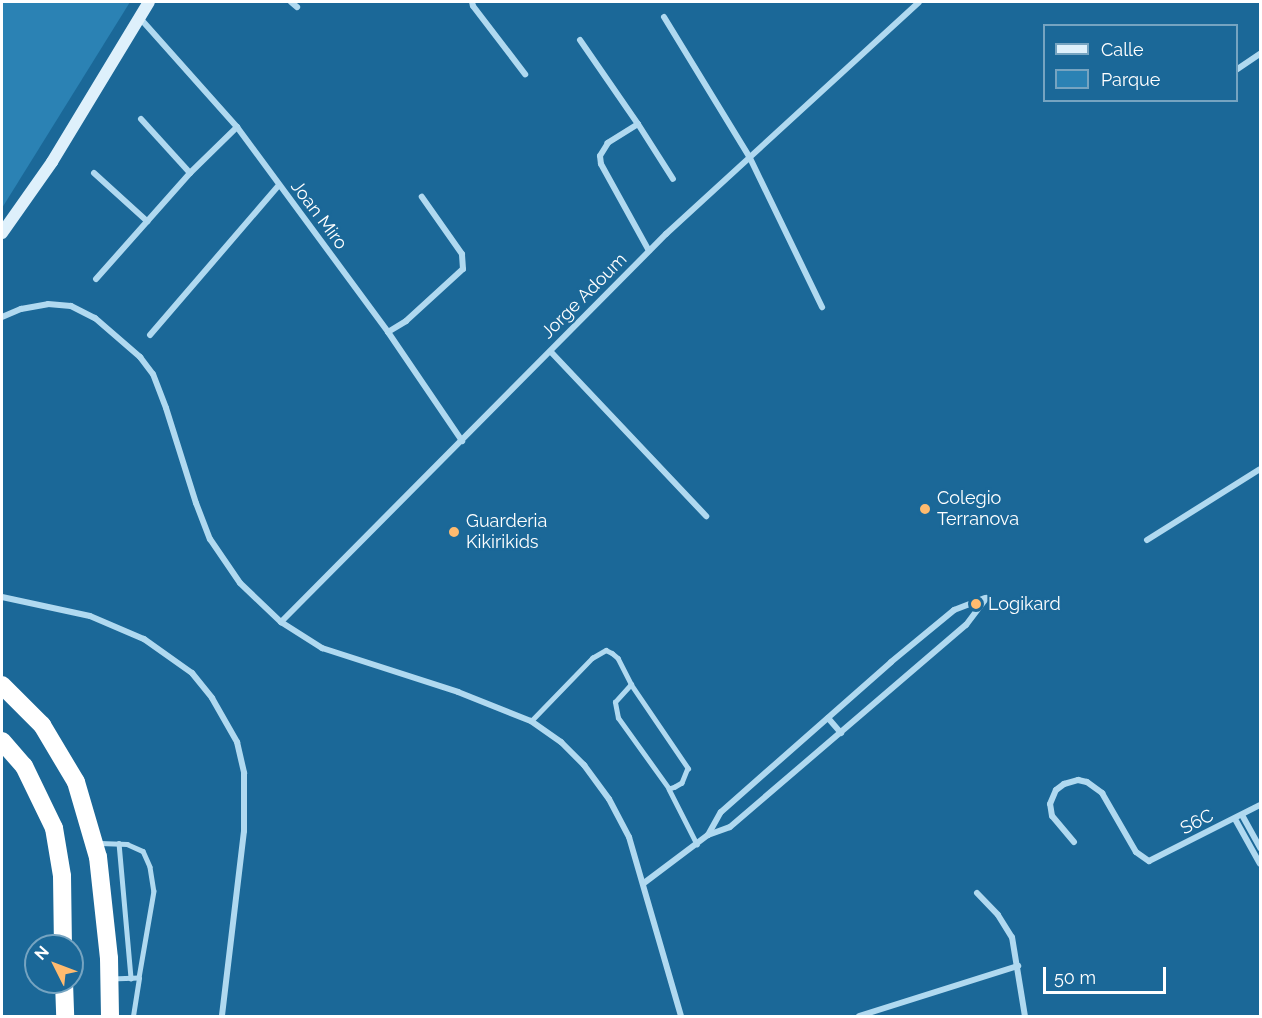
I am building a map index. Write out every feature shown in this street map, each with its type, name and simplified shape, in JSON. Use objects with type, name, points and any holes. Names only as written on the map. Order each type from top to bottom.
[{"type":"highway","points":[[2,685],[42,725],[76,782],[98,856],[110,979],[110,1017]]},
{"type":"highway","points":[[2,741],[24,766],[54,828],[62,876],[63,934]]},
{"type":"highway","points":[[64,994],[65,1017]]},
{"type":"street","points":[[2,233],[52,162],[149,2]]},
{"type":"street","points":[[291,2],[297,8]]},
{"type":"street","points":[[472,2],[525,74]]},
{"type":"street","name":"Jorge Adoum","points":[[281,622],[649,251],[749,156],[919,2]]},
{"type":"street","name":"Joan Miro","points":[[139,16],[237,127],[278,186],[388,332],[462,441]]},
{"type":"street","points":[[664,17],[749,156],[822,307]]},
{"type":"street","points":[[580,40],[673,179]]},
{"type":"street","points":[[1238,69],[1260,54]]},
{"type":"street","points":[[141,118],[190,173]]},
{"type":"street","points":[[638,124],[608,143],[600,156],[600,164],[649,251]]},
{"type":"street","points":[[96,279],[190,173],[237,127]]},
{"type":"street","points":[[94,173],[147,221]]},
{"type":"street","points":[[150,335],[278,186]]},
{"type":"street","points":[[388,332],[406,321],[463,269],[462,254],[422,197]]},
{"type":"street","points":[[2,317],[21,309],[48,303],[71,306],[95,318],[140,357],[153,374],[166,408],[195,503],[210,539],[240,583],[281,622],[322,648],[448,689],[531,721],[561,742],[584,765],[609,799],[629,837],[681,1017]]},
{"type":"street","points":[[551,352],[706,516]]},
{"type":"street","points":[[1147,540],[1260,469]]},
{"type":"street","points":[[2,597],[90,616],[144,639],[192,673],[212,698],[237,742],[244,773],[244,831],[222,1017]]},
{"type":"street","points":[[644,883],[708,835],[721,812],[944,617],[966,604],[986,598],[966,624],[730,828],[708,835]]},
{"type":"street","points":[[828,718],[841,733]]},
{"type":"street","name":"S6C","points":[[1074,842],[1052,816],[1050,804],[1056,790],[1064,784],[1078,780],[1087,782],[1102,793],[1137,852],[1146,860],[1159,858],[1260,805]]},
{"type":"street","points":[[1242,815],[1260,848]]},
{"type":"street","points":[[1235,819],[1260,864]]},
{"type":"street","points":[[977,893],[1006,925],[1012,937],[1025,1017]]},
{"type":"street","points":[[859,1017],[1018,966]]},
{"type":"lane","points":[[531,721],[600,652],[606,650],[618,658],[631,684],[688,768],[682,783],[669,789]]},
{"type":"lane","points":[[631,684],[618,695],[615,710],[618,718],[669,789],[697,844]]},
{"type":"lane","points":[[94,843],[134,845],[143,851],[150,867],[154,891],[133,1017]]},
{"type":"lane","points":[[119,843],[131,978]]},
{"type":"lane","points":[[110,979],[139,978]]},
{"type":"green space","points":[[2,2],[130,2],[2,208]]},
{"type":"place","name":"Colegio Terranova","points":[[925,509]]},
{"type":"place","name":"Guarderia Kikirikids","points":[[454,532]]},
{"type":"place","name":"Logikard","points":[[976,604]]}]
